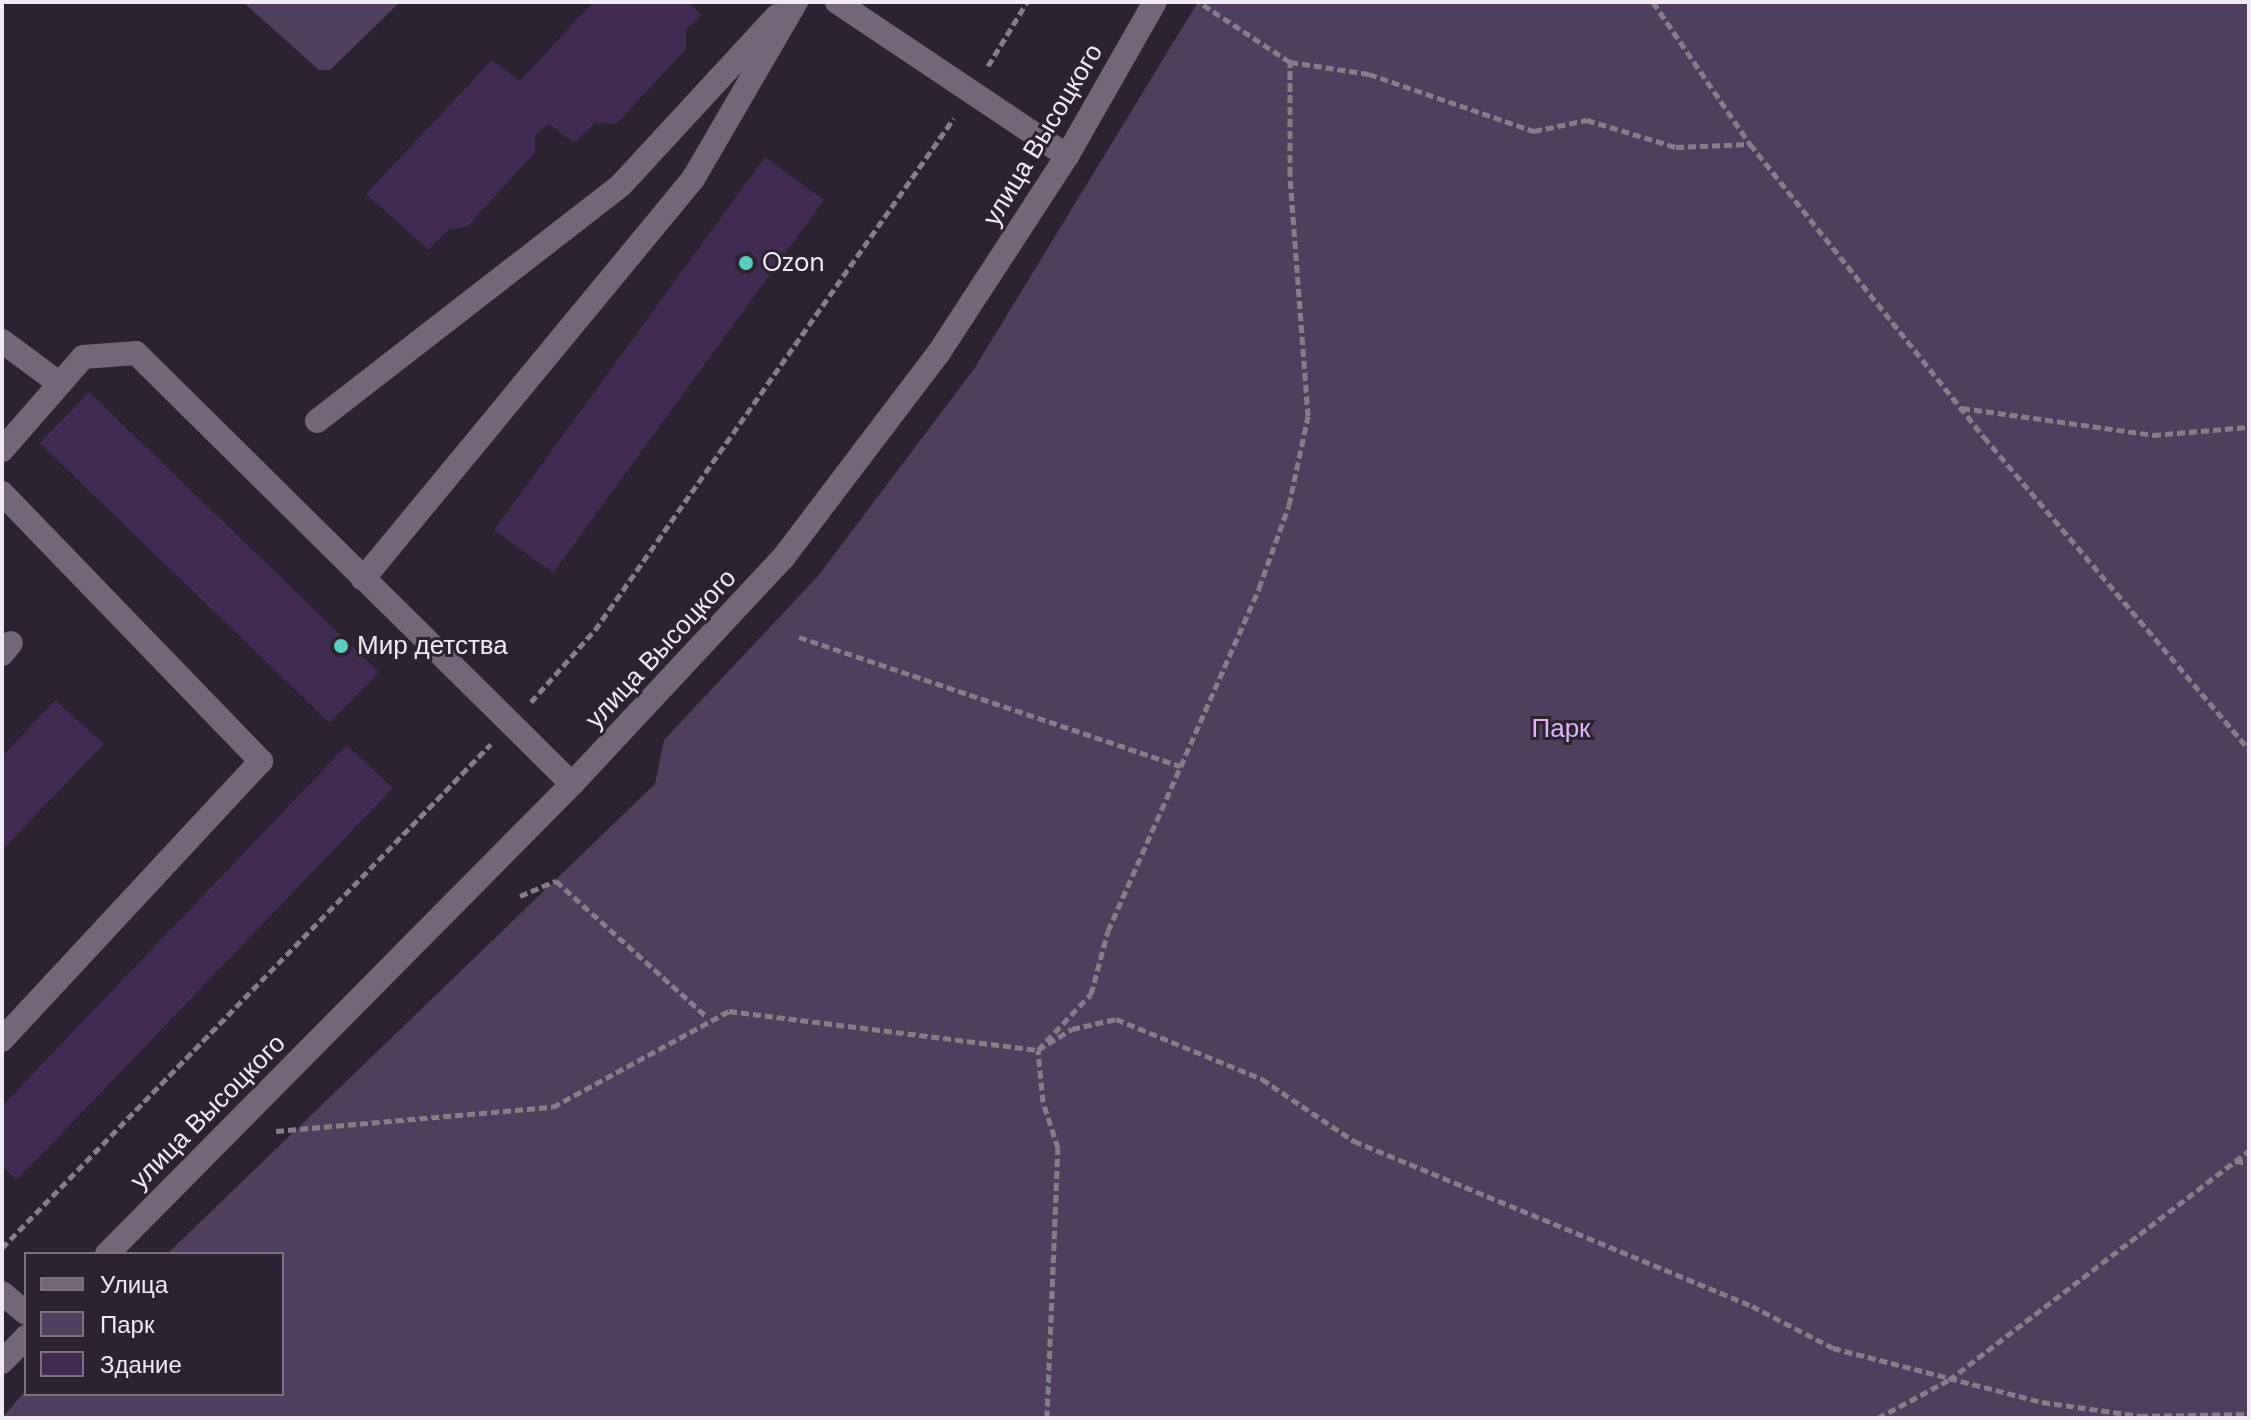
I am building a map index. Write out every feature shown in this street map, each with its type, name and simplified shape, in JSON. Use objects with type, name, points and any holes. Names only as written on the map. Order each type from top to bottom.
[{"type":"street","points":[[317,421],[621,185],[789,2]]},
{"type":"street","points":[[363,579],[693,179],[796,2]]},
{"type":"street","points":[[837,2],[1067,156]]},
{"type":"street","name":"улица Высоцкого","points":[[109,1252],[572,784],[783,558],[938,354],[1067,156],[1155,2]]},
{"type":"street","points":[[2,341],[60,384]]},
{"type":"street","points":[[2,450],[83,357],[136,353],[572,784]]},
{"type":"street","points":[[2,493],[261,761],[2,1040]]},
{"type":"street","points":[[2,1293],[24,1311]]},
{"type":"street","points":[[2,1362],[24,1339]]},
{"type":"path","points":[[2,1248],[509,725],[595,630],[973,92],[1027,2]]},
{"type":"path","points":[[1199,2],[1290,62],[1369,74],[1534,131],[1587,120],[1676,147],[1750,144]]},
{"type":"path","points":[[1653,2],[1750,144],[1961,408],[2249,749]]},
{"type":"path","points":[[1047,1418],[1058,1148],[1043,1102],[1038,1050],[1091,994],[1108,931],[1264,574],[1289,505],[1308,416],[1290,175],[1290,62]]},
{"type":"path","points":[[1961,408],[2153,435],[2249,427]]},
{"type":"path","points":[[799,637],[1181,766]]},
{"type":"path","points":[[520,896],[556,881],[707,1017]]},
{"type":"path","points":[[276,1131],[553,1107],[615,1078],[707,1017],[729,1011],[1038,1050],[1072,1029],[1116,1019],[1198,1047],[1354,1141],[1752,1306],[1833,1348],[1949,1380],[2140,1416],[2249,1414]]},
{"type":"path","points":[[1878,1418],[1949,1380],[2249,1151]]},
{"type":"path","points":[[2235,1161],[2249,1163]]},
{"type":"green space","points":[[243,2],[400,2],[330,70],[319,70]]},
{"type":"green space","name":"Парк","points":[[1198,2],[2249,2],[2249,1418],[2,1418],[24,1392],[24,1396],[284,1396],[284,1252],[169,1252],[655,784],[664,740],[818,576],[974,369]]},
{"type":"building","points":[[593,2],[688,2],[702,15],[686,30],[686,49],[616,124],[595,123],[574,143],[549,124],[535,135],[535,152],[467,227],[449,229],[429,250],[366,194],[492,60],[520,81]]},
{"type":"building","points":[[765,157],[824,200],[553,573],[494,530]]},
{"type":"building","points":[[89,392],[379,672],[330,723],[40,443]]},
{"type":"building","points":[[55,700],[104,744],[2,850],[2,757]]},
{"type":"building","points":[[347,745],[393,788],[17,1180],[2,1166],[2,1106]]},
{"type":"place","name":"Ozon","points":[[746,263]]},
{"type":"place","name":"Мир детства","points":[[341,646]]}]
